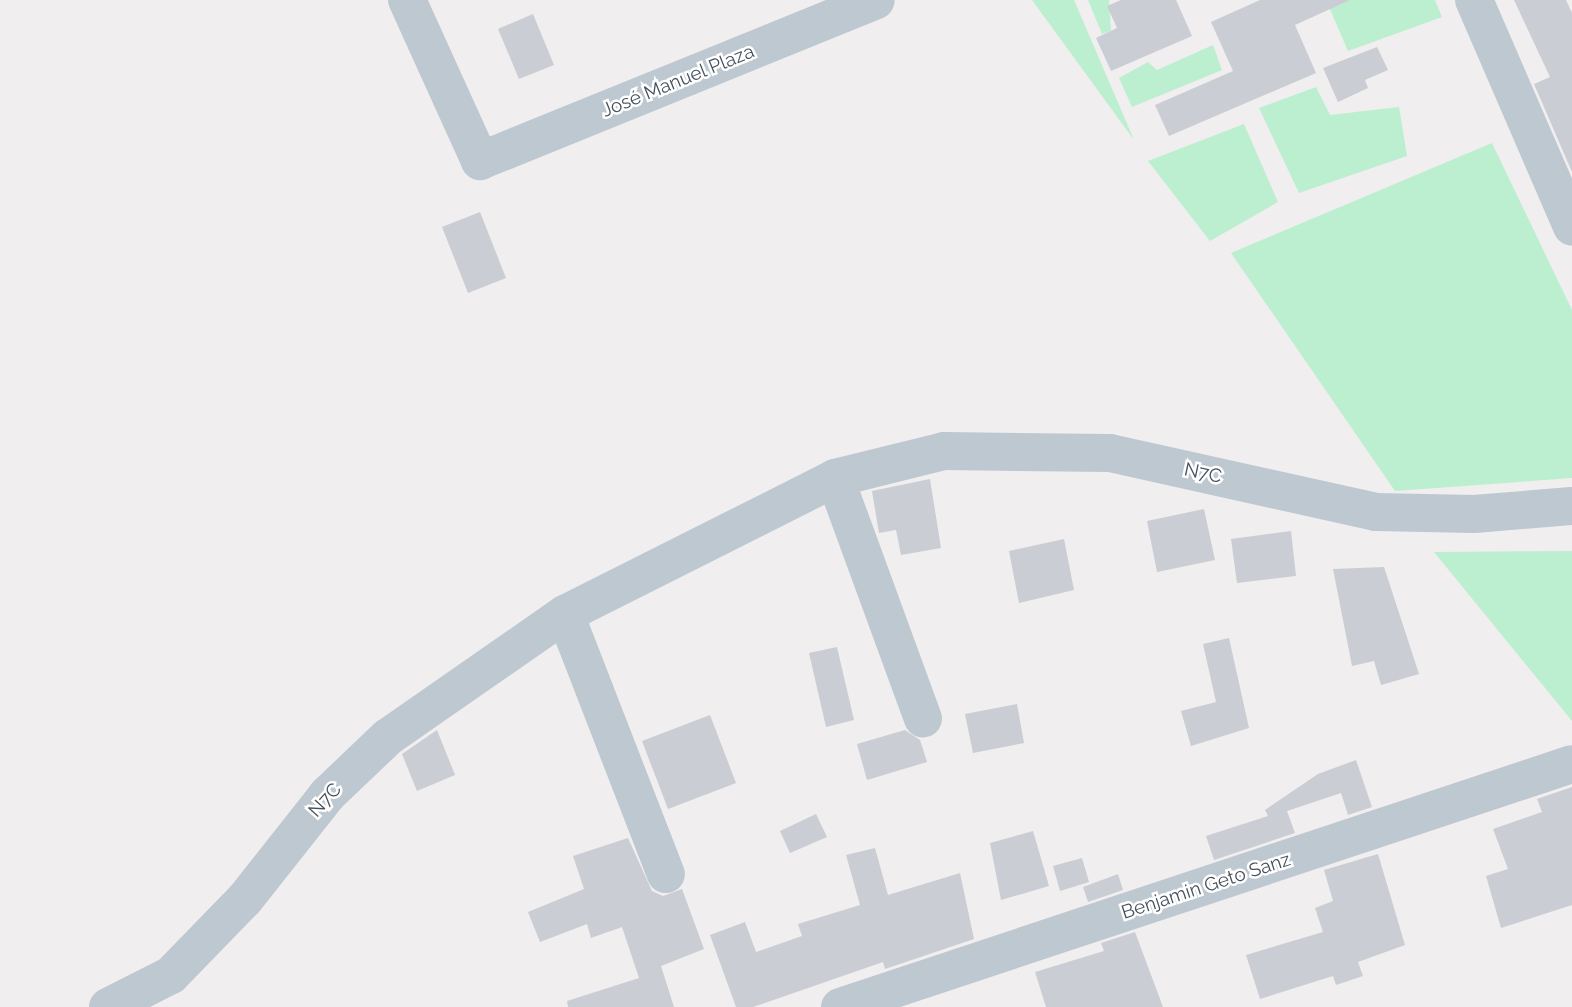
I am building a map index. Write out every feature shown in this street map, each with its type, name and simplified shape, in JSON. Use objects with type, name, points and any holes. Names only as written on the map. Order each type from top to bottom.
[{"type":"street","name":"José Manuel Plaza","points":[[407,0],[480,161],[876,0]]},
{"type":"street","points":[[1474,0],[1572,227]]},
{"type":"street","name":"N7C","points":[[108,1007],[171,975],[245,899],[327,795],[388,737],[565,614],[835,478],[944,451],[1110,453],[1376,512],[1474,514],[1572,506]]},
{"type":"street","points":[[835,478],[923,718]]},
{"type":"street","points":[[565,614],[666,874]]},
{"type":"street","name":"Benjamin Geto Sanz","points":[[840,1007],[1572,764]]},
{"type":"green space","points":[[1032,0],[1074,0],[1134,140]]},
{"type":"green space","points":[[1088,0],[1109,0],[1111,31],[1102,34]]},
{"type":"green space","points":[[1326,0],[1435,0],[1442,17],[1348,51]]},
{"type":"green space","points":[[1213,45],[1222,70],[1132,107],[1119,78],[1148,62],[1157,70]]},
{"type":"green space","points":[[1316,87],[1330,115],[1399,107],[1407,156],[1299,193],[1259,108]]},
{"type":"green space","points":[[1244,124],[1278,202],[1210,241],[1148,161]]},
{"type":"green space","points":[[1492,143],[1572,310],[1572,478],[1395,491],[1231,253]]},
{"type":"green space","points":[[1572,551],[1572,721],[1434,552]]},
{"type":"building","points":[[1121,0],[1176,0],[1192,36],[1111,71],[1096,38],[1117,28],[1107,6]]},
{"type":"building","points":[[1260,0],[1350,0],[1295,25],[1316,73],[1169,136],[1155,105],[1233,71],[1211,22]]},
{"type":"building","points":[[1514,0],[1566,0],[1572,13],[1572,172],[1534,84],[1550,77]]},
{"type":"building","points":[[533,14],[554,65],[519,79],[498,29]]},
{"type":"building","points":[[1377,47],[1388,70],[1365,80],[1368,88],[1338,102],[1323,68]]},
{"type":"building","points":[[480,212],[506,278],[468,293],[442,227]]},
{"type":"building","points":[[930,479],[941,548],[901,555],[896,530],[879,533],[872,491]]},
{"type":"building","points":[[1204,509],[1215,560],[1157,572],[1147,521]]},
{"type":"building","points":[[1291,531],[1296,576],[1237,583],[1231,539]]},
{"type":"building","points":[[1064,539],[1074,590],[1019,603],[1009,551]]},
{"type":"building","points":[[1384,567],[1419,674],[1381,685],[1374,661],[1352,666],[1333,569]]},
{"type":"building","points":[[1229,638],[1249,728],[1191,746],[1181,711],[1216,702],[1203,644]]},
{"type":"building","points":[[837,647],[854,720],[826,727],[809,653]]},
{"type":"building","points":[[1017,704],[1024,743],[973,753],[965,714]]},
{"type":"building","points":[[710,715],[736,783],[668,809],[642,741]]},
{"type":"building","points":[[437,730],[455,775],[417,791],[402,754]]},
{"type":"building","points":[[905,730],[920,740],[927,762],[867,780],[857,744]]},
{"type":"building","points":[[1356,760],[1372,807],[1348,815],[1341,793],[1287,811],[1295,833],[1214,860],[1206,836],[1268,816],[1265,810],[1318,774]]},
{"type":"building","points":[[1572,787],[1572,905],[1501,928],[1486,876],[1508,869],[1493,829],[1542,812],[1537,799]]},
{"type":"building","points":[[816,814],[827,837],[790,853],[780,831]]},
{"type":"building","points":[[1033,831],[1049,886],[1001,900],[990,843]]},
{"type":"building","points":[[628,838],[652,891],[663,896],[682,889],[704,949],[661,966],[674,1007],[568,1007],[567,1001],[639,978],[622,927],[591,938],[587,924],[540,942],[528,912],[584,889],[573,856]]},
{"type":"building","points":[[875,848],[888,895],[960,873],[974,939],[885,969],[883,962],[753,1007],[736,1007],[710,935],[745,922],[756,952],[802,936],[798,924],[860,905],[846,855]]},
{"type":"building","points":[[1378,854],[1405,945],[1358,962],[1363,976],[1336,985],[1333,976],[1260,999],[1246,955],[1323,932],[1315,908],[1333,901],[1324,870]]},
{"type":"building","points":[[1082,858],[1089,882],[1060,891],[1053,866]]},
{"type":"building","points":[[1118,874],[1123,890],[1088,902],[1083,887]]},
{"type":"building","points":[[1135,932],[1163,1007],[1046,1007],[1035,972],[1104,951],[1101,943]]}]
